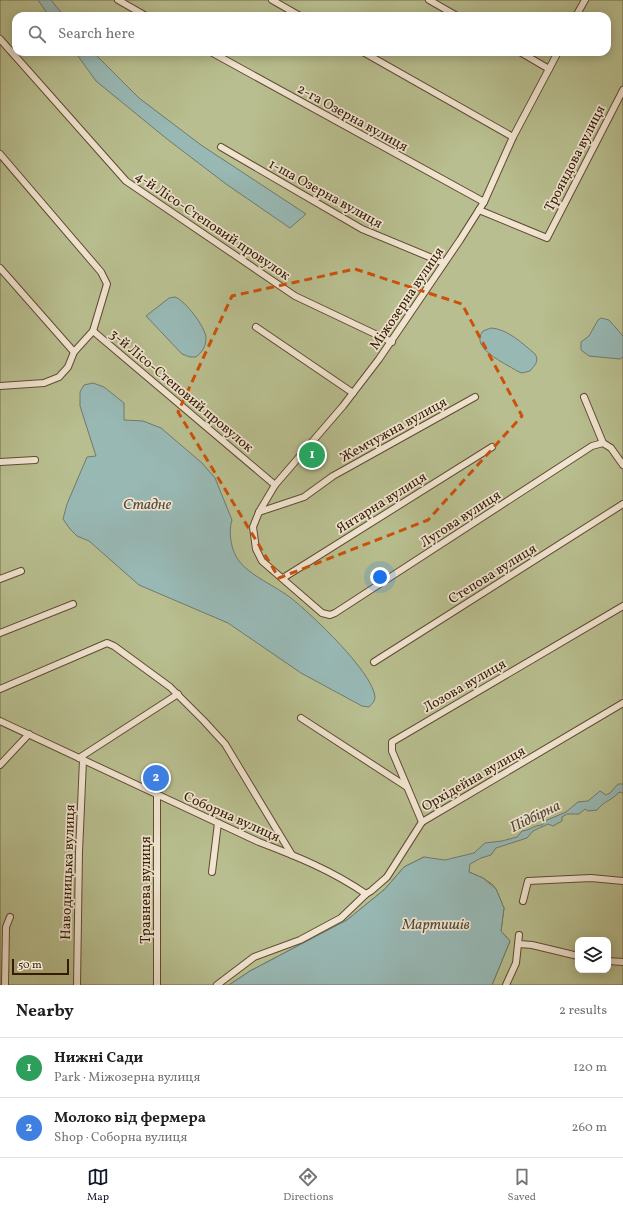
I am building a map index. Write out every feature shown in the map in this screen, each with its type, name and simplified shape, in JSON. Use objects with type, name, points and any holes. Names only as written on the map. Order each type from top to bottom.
[{"type":"street","points":[[118,0],[139,12]]},
{"type":"street","points":[[272,0],[293,12]]},
{"type":"street","points":[[429,0],[450,12]]},
{"type":"street","points":[[578,12],[585,0]]},
{"type":"street","name":"4-й Лісо-Степовий провулок","points":[[0,39],[12,53]]},
{"type":"street","name":"4-й Лісо-Степовий провулок","points":[[15,56],[126,181],[295,296],[392,342]]},
{"type":"street","name":"2-га Озерна вулиця","points":[[218,56],[484,202]]},
{"type":"street","points":[[370,56],[513,137]]},
{"type":"street","points":[[527,56],[549,69]]},
{"type":"street","name":"Міжозерна вулиця","points":[[283,578],[262,561],[256,549],[253,527],[259,512],[275,485],[353,393],[392,342],[480,210],[513,137],[556,56]]},
{"type":"street","name":"Трояндова вулиця","points":[[480,210],[547,238],[623,90]]},
{"type":"street","name":"1-ша Озерна вулиця","points":[[221,147],[362,229],[444,263]]},
{"type":"street","name":"3-й Лісо-Степовий провулок","points":[[0,154],[101,272],[107,284],[93,331],[275,485]]},
{"type":"street","points":[[0,268],[74,352]]},
{"type":"street","points":[[256,327],[353,393]]},
{"type":"street","points":[[0,386],[44,383],[59,377],[68,367],[74,352],[93,331]]},
{"type":"street","points":[[584,396],[603,443],[611,448],[623,465]]},
{"type":"street","name":"Жемчужна вулиця","points":[[259,512],[304,497],[333,476],[475,397]]},
{"type":"street","name":"Лугова вулиця","points":[[283,578],[322,613],[330,615],[336,614],[592,446],[603,443]]},
{"type":"street","name":"Янтарна вулиця","points":[[283,578],[492,447]]},
{"type":"street","points":[[0,462],[34,460]]},
{"type":"street","name":"Степова вулиця","points":[[374,662],[623,504]]},
{"type":"street","points":[[0,579],[21,572]]},
{"type":"street","points":[[0,634],[73,604]]},
{"type":"street","name":"Лозова вулиця","points":[[422,822],[392,750],[392,742],[623,606]]},
{"type":"street","points":[[0,689],[107,643],[114,646],[178,694],[225,744],[292,855]]},
{"type":"street","points":[[81,759],[178,694]]},
{"type":"street","name":"Орхідейна вулиця","points":[[217,985],[254,957],[300,940],[341,918],[386,877],[422,822],[623,703]]},
{"type":"street","points":[[301,718],[408,788]]},
{"type":"street","name":"Соборна вулиця","points":[[0,721],[259,842],[292,855],[351,883],[366,894]]},
{"type":"street","points":[[0,765],[29,734]]},
{"type":"street","name":"Наводницька вулиця","points":[[77,985],[81,759]]},
{"type":"street","name":"Травнева вулиця","points":[[157,795],[157,985]]},
{"type":"street","points":[[212,872],[218,823]]},
{"type":"street","points":[[523,901],[528,881],[591,878],[623,881]]},
{"type":"street","points":[[5,985],[6,927],[10,917]]},
{"type":"street","points":[[506,985],[516,963],[519,935]]},
{"type":"street","points":[[519,944],[532,945],[575,955]]},
{"type":"street","points":[[611,961],[623,962]]},
{"type":"highlighted area","points":[[355,269],[462,304],[522,416],[428,520],[279,578],[178,412],[232,296]]},
{"type":"green space","points":[[0,0],[623,0],[623,985],[492,985],[510,941],[501,931],[504,908],[496,889],[483,878],[424,857],[404,867],[385,889],[347,920],[250,971],[229,985],[0,985]]},
{"type":"water","points":[[38,0],[51,0],[61,12],[46,12]]},
{"type":"water","points":[[78,56],[97,56],[139,98],[201,145],[306,214],[290,228],[226,184],[167,139],[96,81]]},
{"type":"water","points":[[175,297],[184,303],[199,321],[205,333],[206,341],[204,347],[196,357],[190,357],[182,354],[146,316],[169,298]]},
{"type":"water","points":[[601,318],[609,320],[623,336],[623,357],[620,359],[589,356],[581,350],[581,342],[589,336],[598,320]]},
{"type":"water","points":[[491,328],[509,334],[535,354],[537,361],[530,371],[522,373],[517,371],[484,349],[480,337],[483,331]]},
{"type":"water","name":"Стадне","points":[[93,383],[104,387],[124,403],[124,420],[143,421],[161,428],[202,463],[215,478],[232,520],[230,530],[231,541],[236,557],[249,571],[291,598],[340,644],[364,673],[372,686],[375,698],[369,707],[362,706],[301,673],[228,623],[139,585],[89,541],[77,536],[70,529],[63,519],[67,504],[87,457],[96,456],[80,406],[80,392],[84,385]]},
{"type":"water","name":"Мартишів","points":[[618,784],[623,784],[623,793],[619,792],[597,810],[588,811],[585,809],[579,814],[567,814],[562,817],[562,821],[553,826],[548,824],[533,831],[527,838],[496,848],[491,855],[470,864],[469,872],[483,878],[496,889],[504,908],[501,931],[510,941],[492,985],[229,985],[250,971],[347,920],[385,889],[404,867],[424,857],[445,860],[474,853],[485,843],[517,837],[522,831],[542,825],[547,820],[566,812],[578,802],[588,801],[600,791],[606,795],[610,793]]},
{"type":"place","name":"Нижні Сади","points":[[312,455]]},
{"type":"place","name":"Молоко від фермера","points":[[156,778]]},
{"type":"water label","name":"Підбірна","points":[[535,816]]}]
